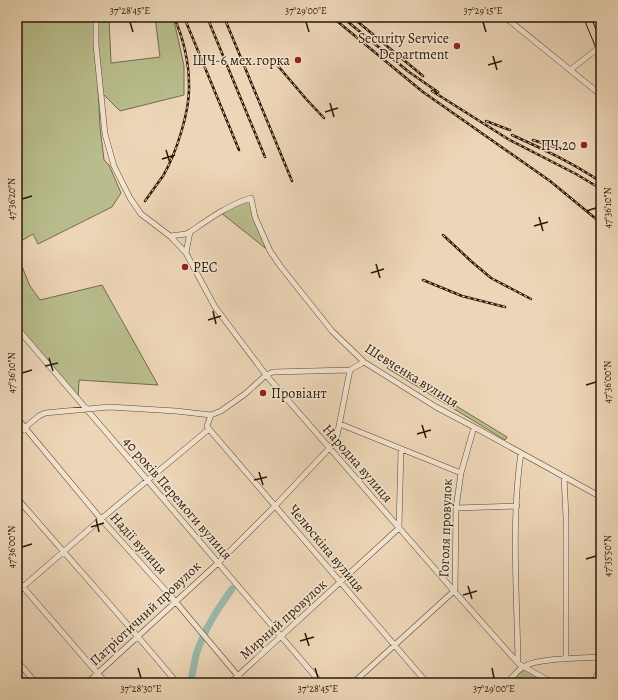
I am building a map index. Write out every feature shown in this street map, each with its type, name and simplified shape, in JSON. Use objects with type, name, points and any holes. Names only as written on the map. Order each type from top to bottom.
[{"type":"main road","points":[[587,17],[600,48]]},
{"type":"street","name":"Народна вулиця","points":[[96,17],[96,45],[105,134],[114,166],[130,198],[141,214],[170,236],[186,252],[215,307],[266,376],[521,665],[553,683]]},
{"type":"street","points":[[504,17],[601,95]]},
{"type":"street","points":[[510,21],[516,17]]},
{"type":"street","points":[[570,70],[600,48]]},
{"type":"street","name":"Шевченка вулиця","points":[[190,232],[220,212],[238,202],[251,198],[255,217],[270,251],[281,267],[332,331],[364,362],[436,407],[601,497]]},
{"type":"street","points":[[170,236],[190,232]]},
{"type":"street","points":[[186,252],[190,232]]},
{"type":"street","name":"40 років Перемоги вулиця","points":[[17,328],[321,683]]},
{"type":"street","points":[[17,434],[45,413],[109,406],[176,411],[211,416],[221,412],[273,372],[350,370],[364,362]]},
{"type":"street","name":"Патріотичний провулок","points":[[87,683],[218,563],[275,506],[336,441],[350,370]]},
{"type":"street","points":[[17,592],[209,429],[207,426],[211,416]]},
{"type":"street","name":"Надії вулиця","points":[[17,418],[244,683]]},
{"type":"street","name":"Гоголя провулок","points":[[340,424],[460,474],[456,508],[455,592],[353,683]]},
{"type":"street","points":[[460,474],[474,427]]},
{"type":"street","name":"Челюскіна вулиця","points":[[209,429],[427,683]]},
{"type":"street","points":[[400,528],[401,449]]},
{"type":"street","points":[[507,683],[521,665],[516,553],[517,484],[521,453]]},
{"type":"street","points":[[564,477],[566,525],[566,659]]},
{"type":"street","points":[[17,498],[138,636],[177,683]]},
{"type":"street","points":[[456,508],[517,506]]},
{"type":"street","name":"Мирний провулок","points":[[230,683],[400,528]]},
{"type":"street","points":[[17,580],[106,683]]},
{"type":"street","points":[[521,665],[566,659],[601,657]]},
{"type":"street","points":[[17,661],[36,683]]},
{"type":"street","points":[[593,683],[601,668]]},
{"type":"green space","points":[[17,17],[109,17],[111,63],[160,57],[155,17],[172,17],[184,66],[184,95],[120,111],[98,89],[100,127],[104,160],[109,165],[121,193],[112,207],[38,244],[33,234],[21,241],[19,259],[30,286],[40,300],[102,285],[158,385],[79,380],[78,401],[17,328]]},
{"type":"green space","points":[[251,198],[269,251],[220,212]]},
{"type":"green space","points":[[389,365],[507,437],[505,440],[387,368]]},
{"type":"green space","points":[[523,667],[553,683],[507,683]]},
{"type":"waterway","points":[[190,683],[196,655],[203,637],[216,613],[232,589]]},
{"type":"railway","points":[[145,201],[163,176],[173,156],[185,119],[189,95],[187,59],[183,42],[174,17]]},
{"type":"railway","points":[[184,17],[239,150]]},
{"type":"railway","points":[[207,17],[265,157]]},
{"type":"railway","points":[[224,17],[292,181]]},
{"type":"railway","points":[[332,17],[423,92],[550,181],[601,223]]},
{"type":"railway","points":[[342,17],[409,72],[438,92]]},
{"type":"railway","points":[[352,17],[423,76]]},
{"type":"railway","points":[[278,66],[324,118]]},
{"type":"railway","points":[[432,91],[508,139],[576,174],[601,189]]},
{"type":"railway","points":[[486,121],[510,130]]},
{"type":"railway","points":[[512,135],[569,162],[601,182]]},
{"type":"railway","points":[[533,140],[561,149]]},
{"type":"railway","points":[[443,235],[491,278],[531,299]]},
{"type":"railway","points":[[423,280],[462,296],[505,307]]},
{"type":"place","name":"Security Service Department","points":[[457,46]]},
{"type":"place","name":"ШЧ-6 мех.горка","points":[[298,60]]},
{"type":"place","name":"ПЧ 20","points":[[584,145]]},
{"type":"place","name":"РЕС","points":[[185,267]]},
{"type":"place","name":"Провіант","points":[[263,393]]}]
